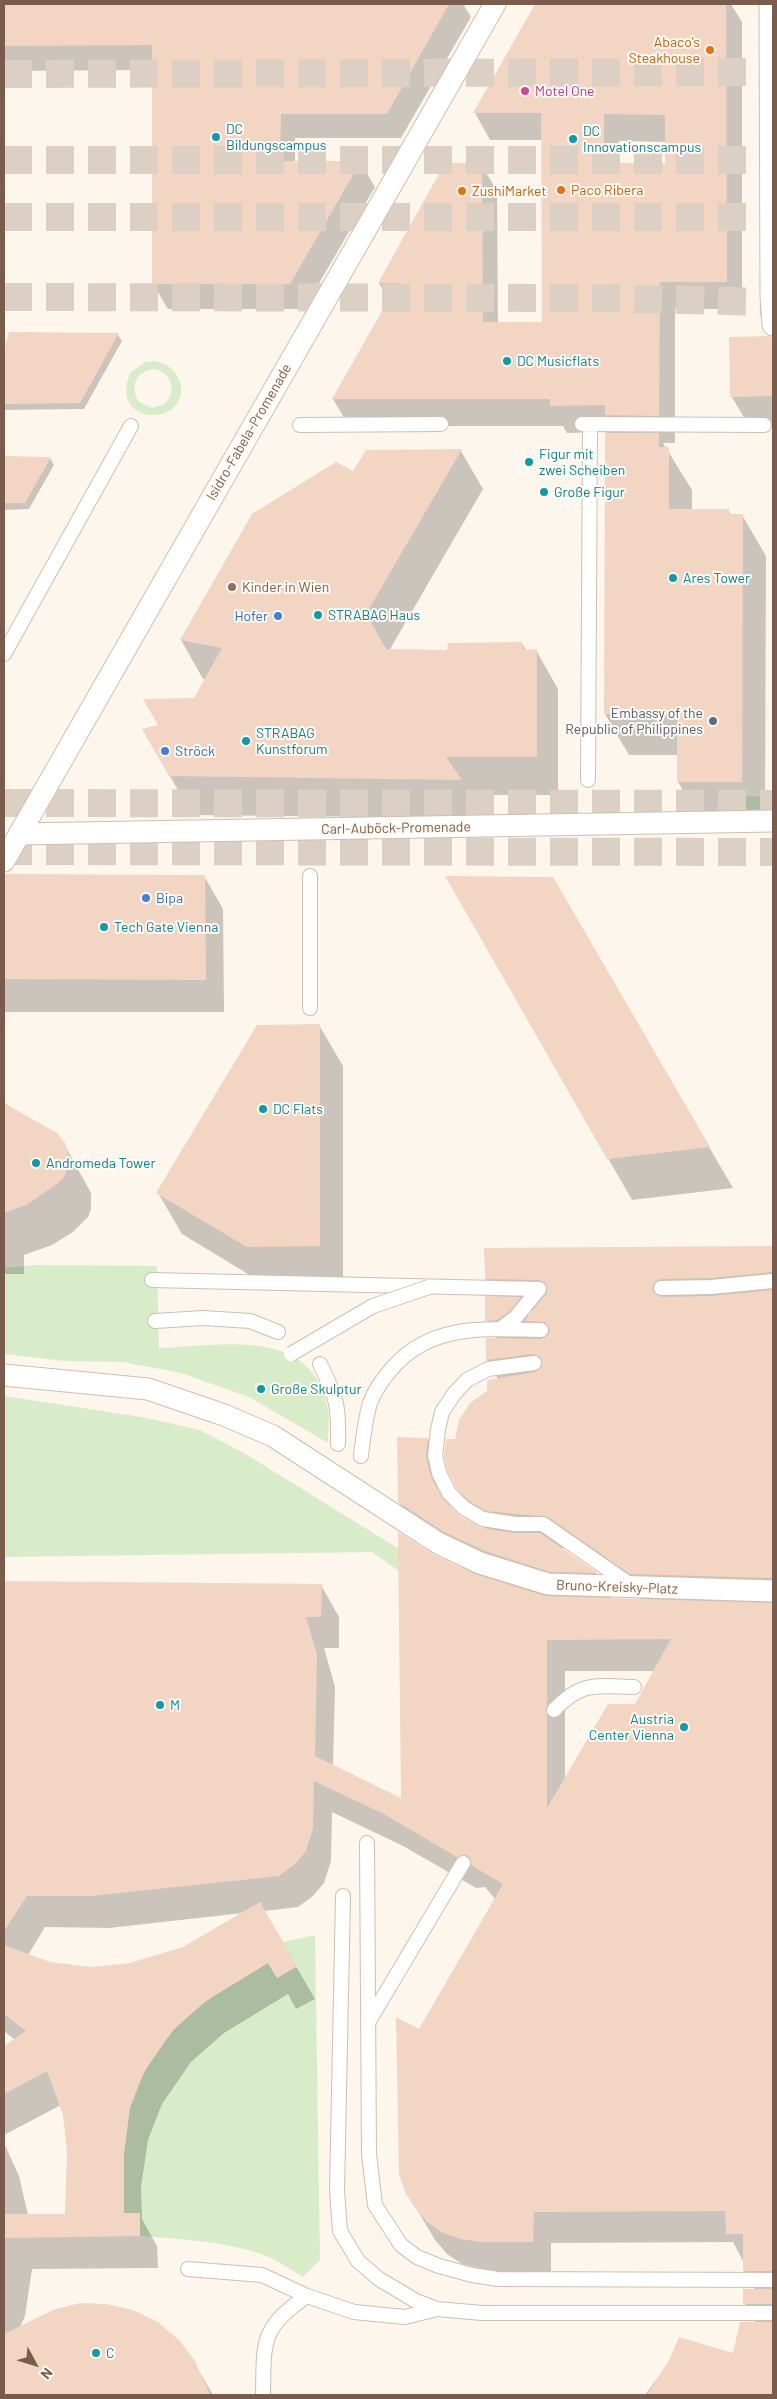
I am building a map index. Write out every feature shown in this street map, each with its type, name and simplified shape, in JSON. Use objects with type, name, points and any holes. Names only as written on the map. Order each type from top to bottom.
[{"type":"street","name":"Isidro-Fabela-Promenade","points":[[4,861],[496,4]]},
{"type":"street","points":[[770,6],[771,286],[773,325]]},
{"type":"street","name":"Carl-Auböck-Promenade","points":[[19,834],[773,821]]},
{"type":"street","name":"Bruno-Kreisky-Platz","points":[[4,1375],[148,1389],[224,1415],[273,1436],[438,1543],[480,1563],[548,1584],[773,1591]]},
{"type":"lane","points":[[300,425],[441,424]]},
{"type":"lane","points":[[588,780],[585,424],[764,425]]},
{"type":"lane","points":[[4,654],[131,426]]},
{"type":"lane","points":[[310,876],[310,1008]]},
{"type":"lane","points":[[152,1280],[539,1289],[516,1317],[500,1329]]},
{"type":"lane","points":[[660,1288],[711,1287],[773,1281]]},
{"type":"lane","points":[[291,1354],[373,1306],[429,1287]]},
{"type":"lane","points":[[155,1321],[203,1318],[250,1321],[278,1332]]},
{"type":"lane","points":[[361,1456],[371,1402],[385,1376],[408,1351],[430,1338],[456,1332],[500,1329],[541,1330]]},
{"type":"lane","points":[[534,1363],[488,1369],[467,1380],[454,1394],[442,1412],[438,1430],[435,1455],[439,1473],[449,1492],[464,1508],[483,1519],[515,1524],[543,1524],[635,1588]]},
{"type":"lane","points":[[320,1364],[335,1393],[338,1414],[338,1444]]},
{"type":"lane","points":[[554,1710],[568,1695],[589,1686],[634,1687]]},
{"type":"lane","points":[[367,1843],[369,2154],[375,2205],[401,2245],[417,2257],[439,2266],[472,2275],[498,2279],[773,2280]]},
{"type":"lane","points":[[368,2022],[463,1863]]},
{"type":"lane","points":[[344,1896],[337,2191],[340,2231],[358,2262],[380,2279],[416,2301],[437,2309],[482,2313],[773,2313]]},
{"type":"lane","points":[[188,2269],[262,2274],[307,2296],[354,2312],[405,2317],[437,2309]]},
{"type":"lane","points":[[263,2395],[267,2335],[284,2312],[307,2296]]},
{"type":"green space","points":[[155,361],[167,366],[173,370],[180,382],[180,397],[174,407],[164,413],[151,415],[139,412],[130,404],[126,391],[130,373],[145,362]],"holes":[[[148,370],[160,371],[169,378],[172,388],[171,393],[165,404],[152,408],[139,402],[136,396],[135,385],[139,376]]]},
{"type":"green space","points":[[773,796],[773,809],[719,810],[719,797]]},
{"type":"green space","points":[[33,1265],[157,1266],[159,1348],[236,1344],[261,1346],[284,1352],[304,1364],[319,1382],[328,1409],[328,1443],[249,1397],[181,1373],[123,1362],[64,1361],[4,1354],[4,1268]]},
{"type":"green space","points":[[4,1396],[142,1417],[200,1430],[244,1453],[425,1565],[399,1571],[372,1552],[4,1557]]},
{"type":"green space","points":[[315,1935],[320,2260],[303,2277],[259,2253],[208,2242],[140,2236],[140,2213],[124,2213],[123,2173],[127,2120],[142,2077],[170,2034],[194,2011],[222,1991],[268,1963],[277,1978],[297,1967],[283,1942]]},
{"type":"building","name":"DC Bildungscampus","points":[[4,4],[449,4],[387,114],[281,114],[280,161],[361,161],[290,284],[152,284],[152,45],[4,46]]},
{"type":"building","points":[[535,4],[726,4],[727,282],[660,282],[659,416],[605,415],[605,405],[550,406],[550,399],[332,399],[398,283],[378,283],[445,163],[482,163],[483,322],[542,322],[541,113],[473,113]],"holes":[[[604,114],[665,115],[665,163],[604,163]]]},
{"type":"building","points":[[9,332],[119,333],[80,403],[4,404],[4,350]]},
{"type":"building","points":[[729,337],[773,337],[773,396],[730,397]]},
{"type":"building","name":"Ares Tower","points":[[605,433],[659,433],[659,447],[669,447],[669,509],[729,509],[729,514],[743,514],[742,782],[677,782],[677,714],[604,714]]},
{"type":"building","name":"STRABAG Haus","points":[[462,449],[366,614],[386,649],[447,650],[448,643],[522,642],[523,650],[537,649],[537,757],[446,757],[462,780],[169,776],[142,729],[158,725],[143,699],[194,698],[222,648],[180,640],[252,514],[336,462],[353,471],[366,450]]},
{"type":"building","points":[[4,456],[51,457],[25,503],[4,503]]},
{"type":"building","name":"Tech Gate Vienna","points":[[4,874],[205,875],[206,980],[4,979]]},
{"type":"building","points":[[445,876],[553,877],[710,1147],[607,1159]]},
{"type":"building","name":"DC Flats","points":[[320,1024],[320,1246],[247,1247],[156,1193],[257,1025]]},
{"type":"building","name":"Andromeda Tower","points":[[4,1103],[57,1133],[65,1143],[69,1159],[65,1176],[58,1183],[28,1204],[4,1213]]},
{"type":"building","points":[[773,1246],[773,1272],[710,1278],[661,1279],[656,1281],[652,1288],[654,1293],[661,1297],[711,1296],[773,1290],[773,1578],[630,1574],[548,1517],[486,1511],[469,1501],[456,1488],[447,1470],[444,1455],[446,1439],[455,1439],[459,1420],[470,1403],[487,1391],[487,1380],[535,1372],[542,1366],[541,1358],[533,1354],[486,1360],[486,1338],[541,1339],[548,1335],[550,1331],[545,1322],[524,1321],[547,1293],[546,1284],[539,1280],[485,1279],[484,1248]]},
{"type":"building","points":[[485,1296],[521,1297],[510,1311],[497,1320],[485,1321]]},
{"type":"building","points":[[397,1437],[428,1438],[426,1457],[431,1477],[443,1499],[460,1516],[482,1528],[514,1533],[540,1533],[598,1573],[550,1572],[485,1551],[444,1532],[398,1502]]},
{"type":"building","name":"Austria Center Vienna","points":[[398,1532],[433,1554],[475,1574],[545,1596],[773,1603],[773,2271],[743,2271],[743,2234],[726,2234],[725,2211],[534,2212],[533,2242],[480,2242],[461,2239],[443,2233],[427,2222],[405,2192],[399,2174],[396,2017],[419,2029],[503,1884],[471,1865],[471,1859],[467,1855],[457,1857],[384,1814],[314,1781],[313,1828],[306,1851],[295,1864],[279,1876],[91,1896],[27,1896],[4,1931],[4,1581],[322,1584],[321,1617],[306,1617],[317,1654],[315,1756],[401,1798]],"holes":[[[671,1639],[635,1704],[608,1704],[547,1808],[547,1640]]]},
{"type":"building","points":[[260,1902],[297,1966],[277,1978],[268,1963],[206,2001],[173,2030],[144,2072],[130,2108],[124,2154],[124,2213],[140,2213],[140,2236],[4,2238],[4,2214],[65,2214],[67,2153],[63,2115],[47,2071],[4,2094],[4,2046],[26,2031],[4,2014],[4,1945],[50,1962],[91,1967],[130,1963],[183,1947]]},
{"type":"building","points":[[743,2289],[773,2289],[773,2304],[743,2304]]},
{"type":"building","name":"C","points":[[80,2303],[106,2304],[133,2310],[158,2322],[179,2340],[195,2361],[210,2395],[4,2395],[4,2334],[53,2310]]},
{"type":"building","points":[[740,2322],[773,2322],[773,2395],[647,2395],[669,2360],[679,2337],[733,2353]]},
{"type":"tunnel","points":[[4,74],[773,72]]},
{"type":"tunnel","points":[[4,160],[773,160]]},
{"type":"tunnel","points":[[4,217],[773,217]]},
{"type":"tunnel","points":[[4,297],[592,298],[773,302]]},
{"type":"tunnel","points":[[4,803],[773,804]]},
{"type":"tunnel","points":[[4,851],[773,852]]},
{"type":"place","name":"Abaco's Steakhouse","points":[[710,50]]},
{"type":"place","name":"Motel One","points":[[525,91]]},
{"type":"place","name":"DC Bildungscampus","points":[[216,137]]},
{"type":"place","name":"DC Innovationscampus","points":[[573,139]]},
{"type":"place","name":"Paco Ribera","points":[[561,190]]},
{"type":"place","name":"ZushiMarket","points":[[462,191]]},
{"type":"place","name":"DC Musicflats","points":[[507,361]]},
{"type":"place","name":"Figur mit zwei Scheiben","points":[[529,462]]},
{"type":"place","name":"Große Figur","points":[[544,492]]},
{"type":"place","name":"Ares Tower","points":[[673,578]]},
{"type":"place","name":"Kinder in Wien","points":[[232,587]]},
{"type":"place","name":"STRABAG Haus","points":[[318,615]]},
{"type":"place","name":"Hofer","points":[[278,616]]},
{"type":"place","name":"Embassy of the Republic of Philippines","points":[[713,721]]},
{"type":"place","name":"STRABAG Kunstforum","points":[[246,741]]},
{"type":"place","name":"Ströck","points":[[165,751]]},
{"type":"place","name":"Bipa","points":[[146,898]]},
{"type":"place","name":"Tech Gate Vienna","points":[[104,927]]},
{"type":"place","name":"DC Flats","points":[[263,1109]]},
{"type":"place","name":"Andromeda Tower","points":[[36,1163]]},
{"type":"place","name":"Große Skulptur","points":[[261,1389]]},
{"type":"place","name":"M","points":[[160,1705]]},
{"type":"place","name":"Austria Center Vienna","points":[[684,1727]]},
{"type":"place","name":"C","points":[[96,2353]]}]
